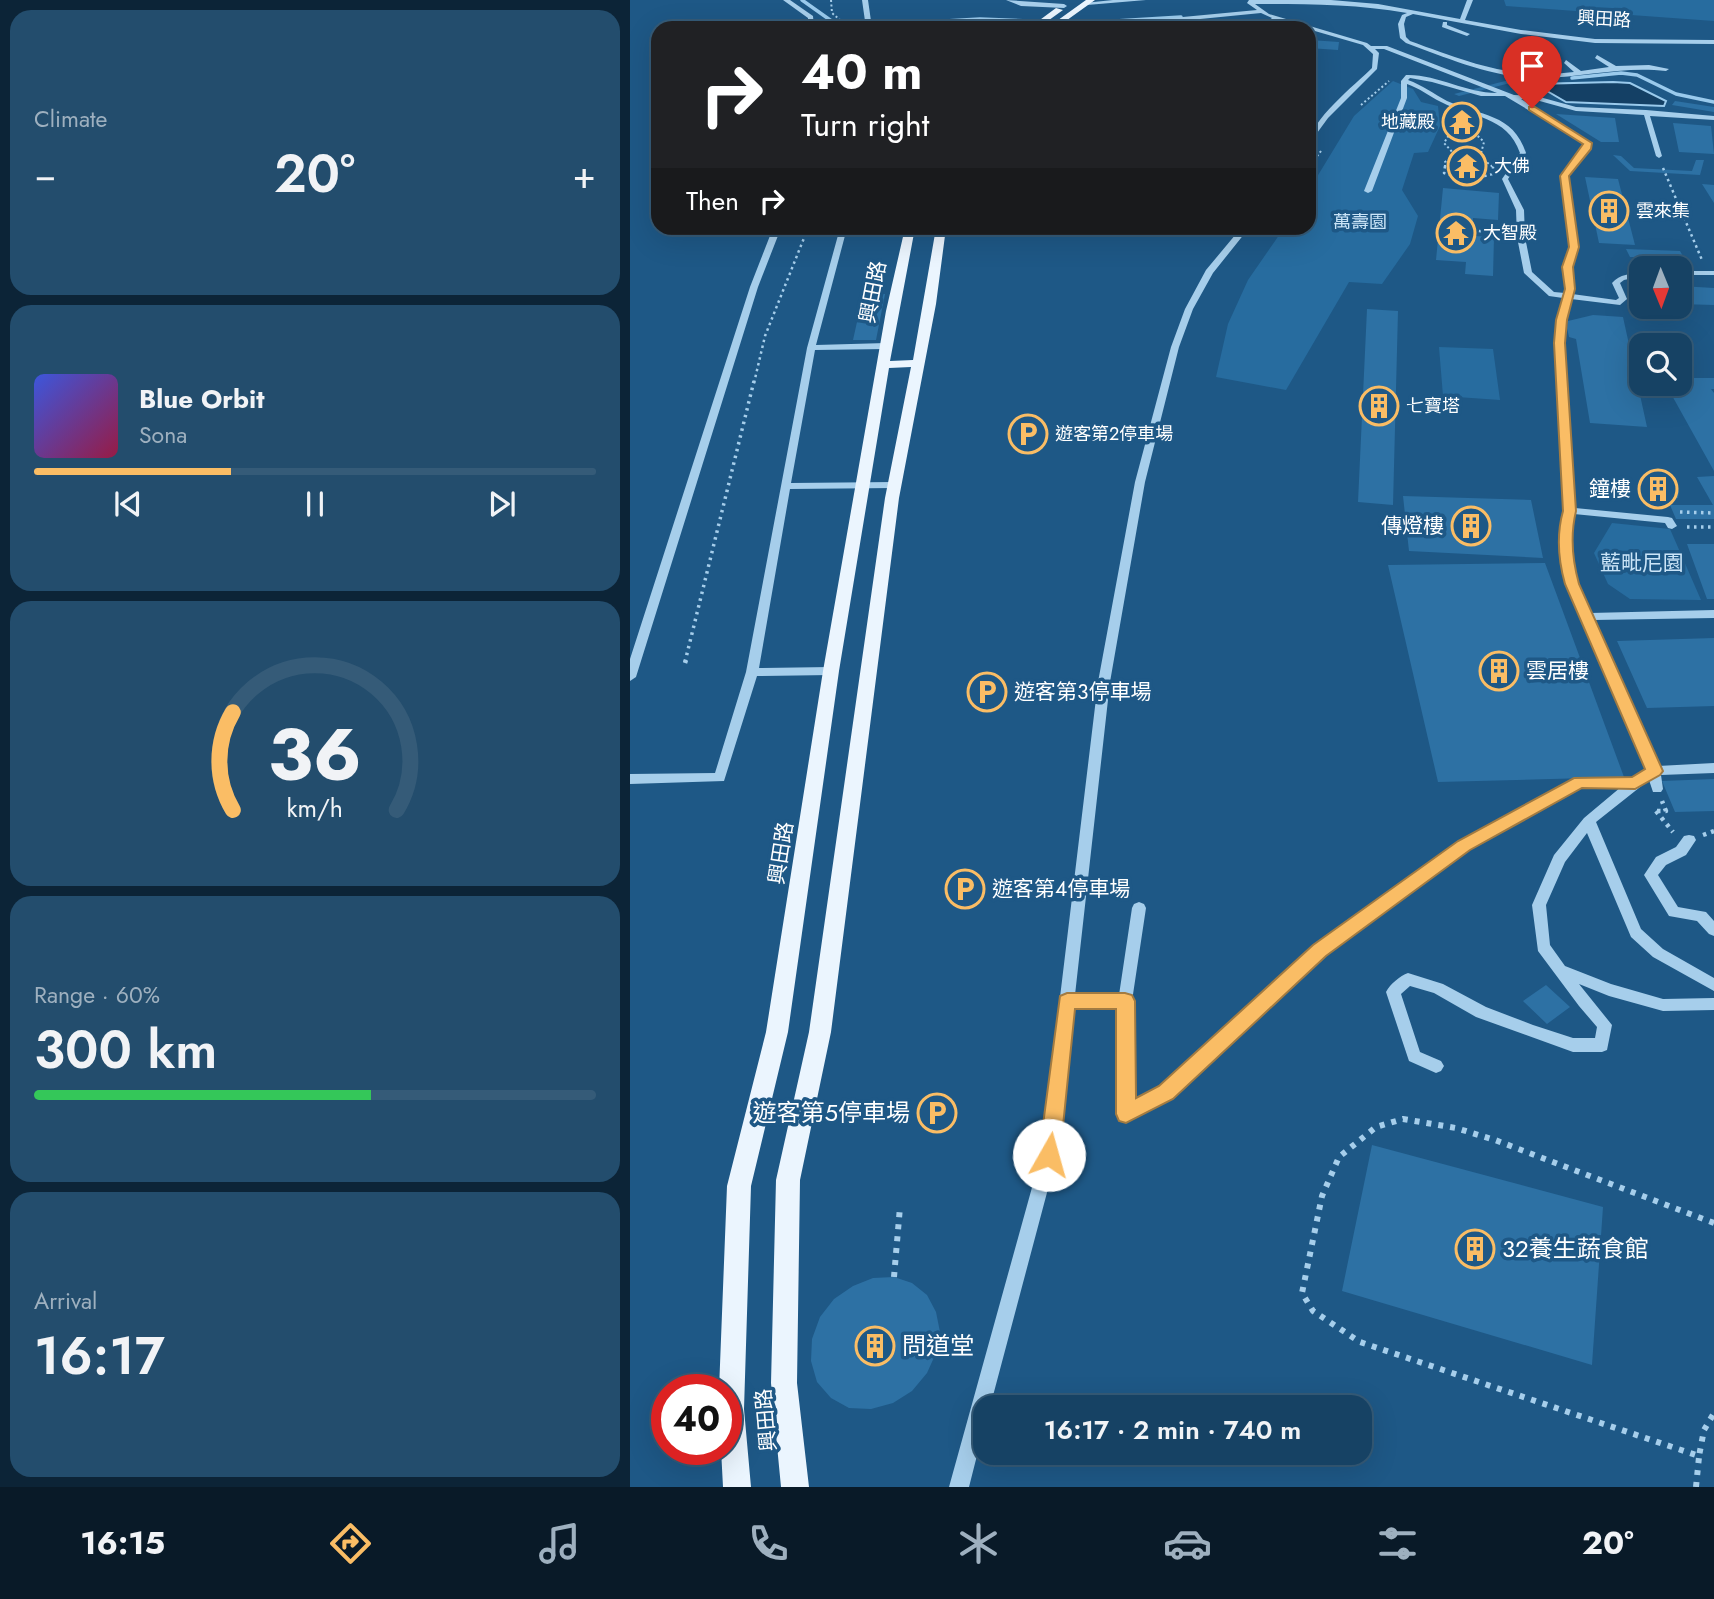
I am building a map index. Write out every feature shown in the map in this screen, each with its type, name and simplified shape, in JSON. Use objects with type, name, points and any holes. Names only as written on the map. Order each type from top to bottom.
[{"type":"main road","points":[[1043,21],[1073,0]]},
{"type":"main road","points":[[1061,21],[1089,1]]},
{"type":"main road","name":"興田路","points":[[737,1487],[731,1409],[739,1186],[777,1032],[831,671],[885,355],[924,237]]},
{"type":"main road","name":"興田路","points":[[795,1487],[785,1383],[788,1180],[820,1032],[894,485],[919,363],[924,237]]},
{"type":"main road","points":[[885,355],[919,363]]},
{"type":"street","points":[[786,0],[811,17],[811,21]]},
{"type":"street","points":[[865,0],[868,21]]},
{"type":"street","points":[[1009,0],[1020,4],[1065,6]]},
{"type":"street","points":[[1089,1],[1143,0]]},
{"type":"street","points":[[1462,22],[1470,0]]},
{"type":"street","name":"興田路","points":[[1248,1],[1263,11],[1289,21]]},
{"type":"street","name":"興田路","points":[[1248,1],[1353,3],[1521,32],[1595,41],[1714,42]]},
{"type":"street","points":[[1160,21],[1263,11]]},
{"type":"street","points":[[1410,13],[1404,16],[1401,24],[1403,38],[1418,46],[1499,73],[1529,76],[1580,73],[1631,65],[1666,69]]},
{"type":"street","points":[[1271,21],[1276,17]]},
{"type":"street","points":[[1446,20],[1444,26],[1468,34]]},
{"type":"street","name":"興田路","points":[[1316,29],[1365,44],[1370,48],[1385,47],[1412,55],[1510,95]]},
{"type":"street","points":[[1521,32],[1547,41]]},
{"type":"street","points":[[1316,132],[1326,117],[1375,68],[1376,53],[1370,48]]},
{"type":"street","points":[[1597,57],[1616,69]]},
{"type":"street","points":[[1566,62],[1580,73]]},
{"type":"street","points":[[1406,78],[1421,77],[1470,94],[1490,97],[1536,97],[1576,109],[1714,118]]},
{"type":"street","points":[[1406,78],[1443,101],[1497,121],[1516,134],[1521,141],[1523,153],[1505,178],[1520,210],[1521,237],[1528,273],[1552,294],[1622,302],[1616,283],[1621,278],[1629,276]]},
{"type":"street","points":[[1368,191],[1404,98],[1406,78]]},
{"type":"street","points":[[1510,95],[1588,143],[1588,147],[1565,176],[1574,247],[1567,267],[1568,296],[1561,320],[1560,343],[1570,511],[1564,530],[1564,551],[1572,584],[1654,771],[1657,789]]},
{"type":"street","points":[[1646,112],[1659,156]]},
{"type":"street","points":[[630,677],[754,287],[774,235]]},
{"type":"street","points":[[630,779],[720,778],[752,672],[811,348],[841,235]]},
{"type":"street","points":[[959,1487],[1049,1155],[1104,682],[1140,482],[1175,347],[1189,309],[1209,272],[1239,235]]},
{"type":"street","points":[[1692,273],[1711,273]]},
{"type":"street","points":[[811,348],[885,355]]},
{"type":"street","points":[[785,486],[894,485]]},
{"type":"street","points":[[1570,511],[1668,520],[1672,526]]},
{"type":"street","points":[[1586,617],[1714,614]]},
{"type":"street","points":[[752,672],[831,671]]},
{"type":"street","points":[[1436,1066],[1414,1056],[1402,1024],[1394,992],[1408,979],[1438,988],[1481,1012],[1531,1031],[1573,1045],[1602,1045],[1605,1025],[1543,947],[1539,905],[1559,859],[1588,821],[1635,783],[1654,771],[1714,768]]},
{"type":"street","points":[[1139,908],[1125,1001],[1126,1114],[1166,1092],[1320,951],[1464,846],[1579,782],[1635,783]]},
{"type":"street","points":[[1588,821],[1636,933],[1658,953],[1714,985]]},
{"type":"street","points":[[1689,840],[1681,851],[1661,861],[1651,875],[1674,912],[1701,916],[1714,930]]},
{"type":"street","points":[[1559,970],[1609,990],[1663,1005],[1714,1004]]},
{"type":"street","points":[[1067,1001],[1125,1001]]},
{"type":"path","points":[[831,0],[832,13],[841,21]]},
{"type":"path","points":[[1354,112],[1391,79],[1406,78]]},
{"type":"path","points":[[1455,155],[1444,142],[1452,130],[1466,129],[1476,133],[1484,142],[1480,157]]},
{"type":"path","points":[[1316,157],[1324,147]]},
{"type":"path","points":[[1493,174],[1493,166],[1480,157],[1455,155],[1445,162],[1444,173],[1456,178],[1478,178],[1493,174],[1507,161],[1523,153]]},
{"type":"path","points":[[1664,170],[1711,273]]},
{"type":"path","points":[[1473,230],[1521,237]]},
{"type":"path","points":[[685,663],[765,336],[805,235]]},
{"type":"path","points":[[1673,512],[1714,513]]},
{"type":"path","points":[[1672,526],[1714,527]]},
{"type":"path","points":[[1656,811],[1672,832],[1689,840]]},
{"type":"path","points":[[1699,1457],[1360,1342],[1313,1311],[1303,1293],[1322,1196],[1339,1157],[1376,1126],[1403,1119],[1456,1128],[1495,1140],[1714,1223]]},
{"type":"path","points":[[894,1277],[900,1207]]},
{"type":"path","points":[[1696,1487],[1704,1430],[1714,1413]]},
{"type":"green space","points":[[1504,0],[1714,0],[1714,21],[1506,6]]},
{"type":"green space","name":"萬壽園","points":[[1393,81],[1413,89],[1421,102],[1438,106],[1440,126],[1428,152],[1414,153],[1402,190],[1418,216],[1410,244],[1382,284],[1349,282],[1286,390],[1216,377],[1228,324],[1248,280],[1279,235],[1316,235],[1316,178],[1354,116]]},
{"type":"green space","points":[[1439,347],[1493,349],[1500,400],[1443,396]]},
{"type":"green space","name":"藍毗尼園","points":[[1612,523],[1670,529],[1701,600],[1630,599],[1608,584],[1594,553]]},
{"type":"shaded area","points":[[1630,83],[1666,101],[1664,106],[1566,102],[1535,84]]},
{"type":"building","points":[[1316,40],[1339,42],[1338,50],[1316,48]]},
{"type":"building","points":[[1521,77],[1526,79],[1459,96],[1454,94]]},
{"type":"building","points":[[1675,101],[1714,107],[1714,112],[1672,105]]},
{"type":"building","points":[[1556,114],[1615,118],[1619,142],[1601,142]]},
{"type":"building","name":"地藏殿","points":[[1443,115],[1481,117],[1481,129],[1443,127]]},
{"type":"building","points":[[1673,123],[1711,126],[1714,154],[1679,152]]},
{"type":"building","points":[[1613,155],[1621,156],[1634,168],[1692,171],[1696,160],[1704,160],[1700,175],[1630,171]]},
{"type":"building","name":"雲來集","points":[[1585,177],[1618,179],[1635,245],[1599,243]]},
{"type":"building","name":"雲來集","points":[[1702,184],[1714,185],[1714,203]]},
{"type":"building","name":"大智殿","points":[[1443,188],[1499,193],[1498,220],[1473,218],[1473,236],[1494,237],[1493,276],[1465,274],[1466,262],[1436,260]]},
{"type":"building","points":[[1626,249],[1680,251],[1683,256],[1630,256]]},
{"type":"building","points":[[1692,287],[1714,288],[1714,305],[1692,304]]},
{"type":"building","points":[[885,294],[876,340],[853,340],[863,295]]},
{"type":"building","name":"七寶塔","points":[[1367,309],[1398,311],[1393,505],[1358,502]]},
{"type":"building","points":[[1593,315],[1623,317],[1629,344],[1629,396],[1640,396],[1647,427],[1590,423],[1576,339],[1569,337],[1568,321]]},
{"type":"building","points":[[1692,378],[1714,378],[1714,389],[1711,389],[1714,393],[1714,471],[1672,396],[1692,396]]},
{"type":"building","points":[[1714,476],[1714,519],[1676,519],[1670,505],[1713,505],[1697,477]]},
{"type":"building","name":"鐘樓","points":[[1652,479],[1672,483],[1679,491],[1678,498],[1662,502],[1639,492],[1638,484]]},
{"type":"building","name":"傳燈樓","points":[[1403,496],[1531,500],[1543,558],[1409,551]]},
{"type":"building","points":[[1687,544],[1714,544],[1714,599],[1707,599]]},
{"type":"building","name":"雲居樓","points":[[1545,563],[1624,777],[1438,782],[1388,565]]},
{"type":"building","points":[[1714,638],[1714,706],[1647,708],[1617,641]]},
{"type":"building","points":[[1714,779],[1714,811],[1675,812],[1662,781]]},
{"type":"building","points":[[1546,985],[1570,1007],[1547,1024],[1523,1001]]},
{"type":"building","name":"32養生蔬食館","points":[[1372,1145],[1603,1207],[1592,1365],[1342,1291]]},
{"type":"building","name":"問道堂","points":[[894,1277],[912,1283],[927,1295],[936,1312],[940,1332],[936,1353],[927,1373],[912,1391],[893,1403],[871,1409],[849,1408],[831,1398],[817,1382],[811,1361],[812,1339],[820,1317],[834,1299],[853,1286],[873,1278]]},
{"type":"waterway","points":[[802,0],[832,21]]},
{"type":"waterway","points":[[1115,21],[1181,17]]},
{"type":"waterway","points":[[945,21],[1031,21]]},
{"type":"waterway","points":[[1572,78],[1621,73],[1637,75],[1676,94],[1714,102]]},
{"type":"place","name":"地藏殿","points":[[1462,122]]},
{"type":"place","name":"大佛","points":[[1467,166]]},
{"type":"place","name":"雲來集","points":[[1609,211]]},
{"type":"place","name":"大智殿","points":[[1456,233]]},
{"type":"place","name":"七寶塔","points":[[1379,406]]},
{"type":"place","name":"遊客第2停車場","points":[[1028,434]]},
{"type":"place","name":"鐘樓","points":[[1658,489]]},
{"type":"place","name":"傳燈樓","points":[[1471,526]]},
{"type":"place","name":"雲居樓","points":[[1499,671]]},
{"type":"place","name":"遊客第3停車場","points":[[987,692]]},
{"type":"place","name":"遊客第4停車場","points":[[965,889]]},
{"type":"place","name":"遊客第5停車場","points":[[937,1113]]},
{"type":"place","name":"32養生蔬食館","points":[[1475,1249]]},
{"type":"place","name":"問道堂","points":[[875,1346]]},
{"type":"route","points":[[1049,1155],[1067,1001],[1125,1001],[1126,1114],[1166,1092],[1320,951],[1464,846],[1579,782],[1635,783],[1654,771],[1572,584],[1564,551],[1564,530],[1570,511],[1560,343],[1561,320],[1570,289],[1567,267],[1574,247],[1570,209],[1564,185],[1565,176],[1588,147],[1588,143],[1532,108]]}]
